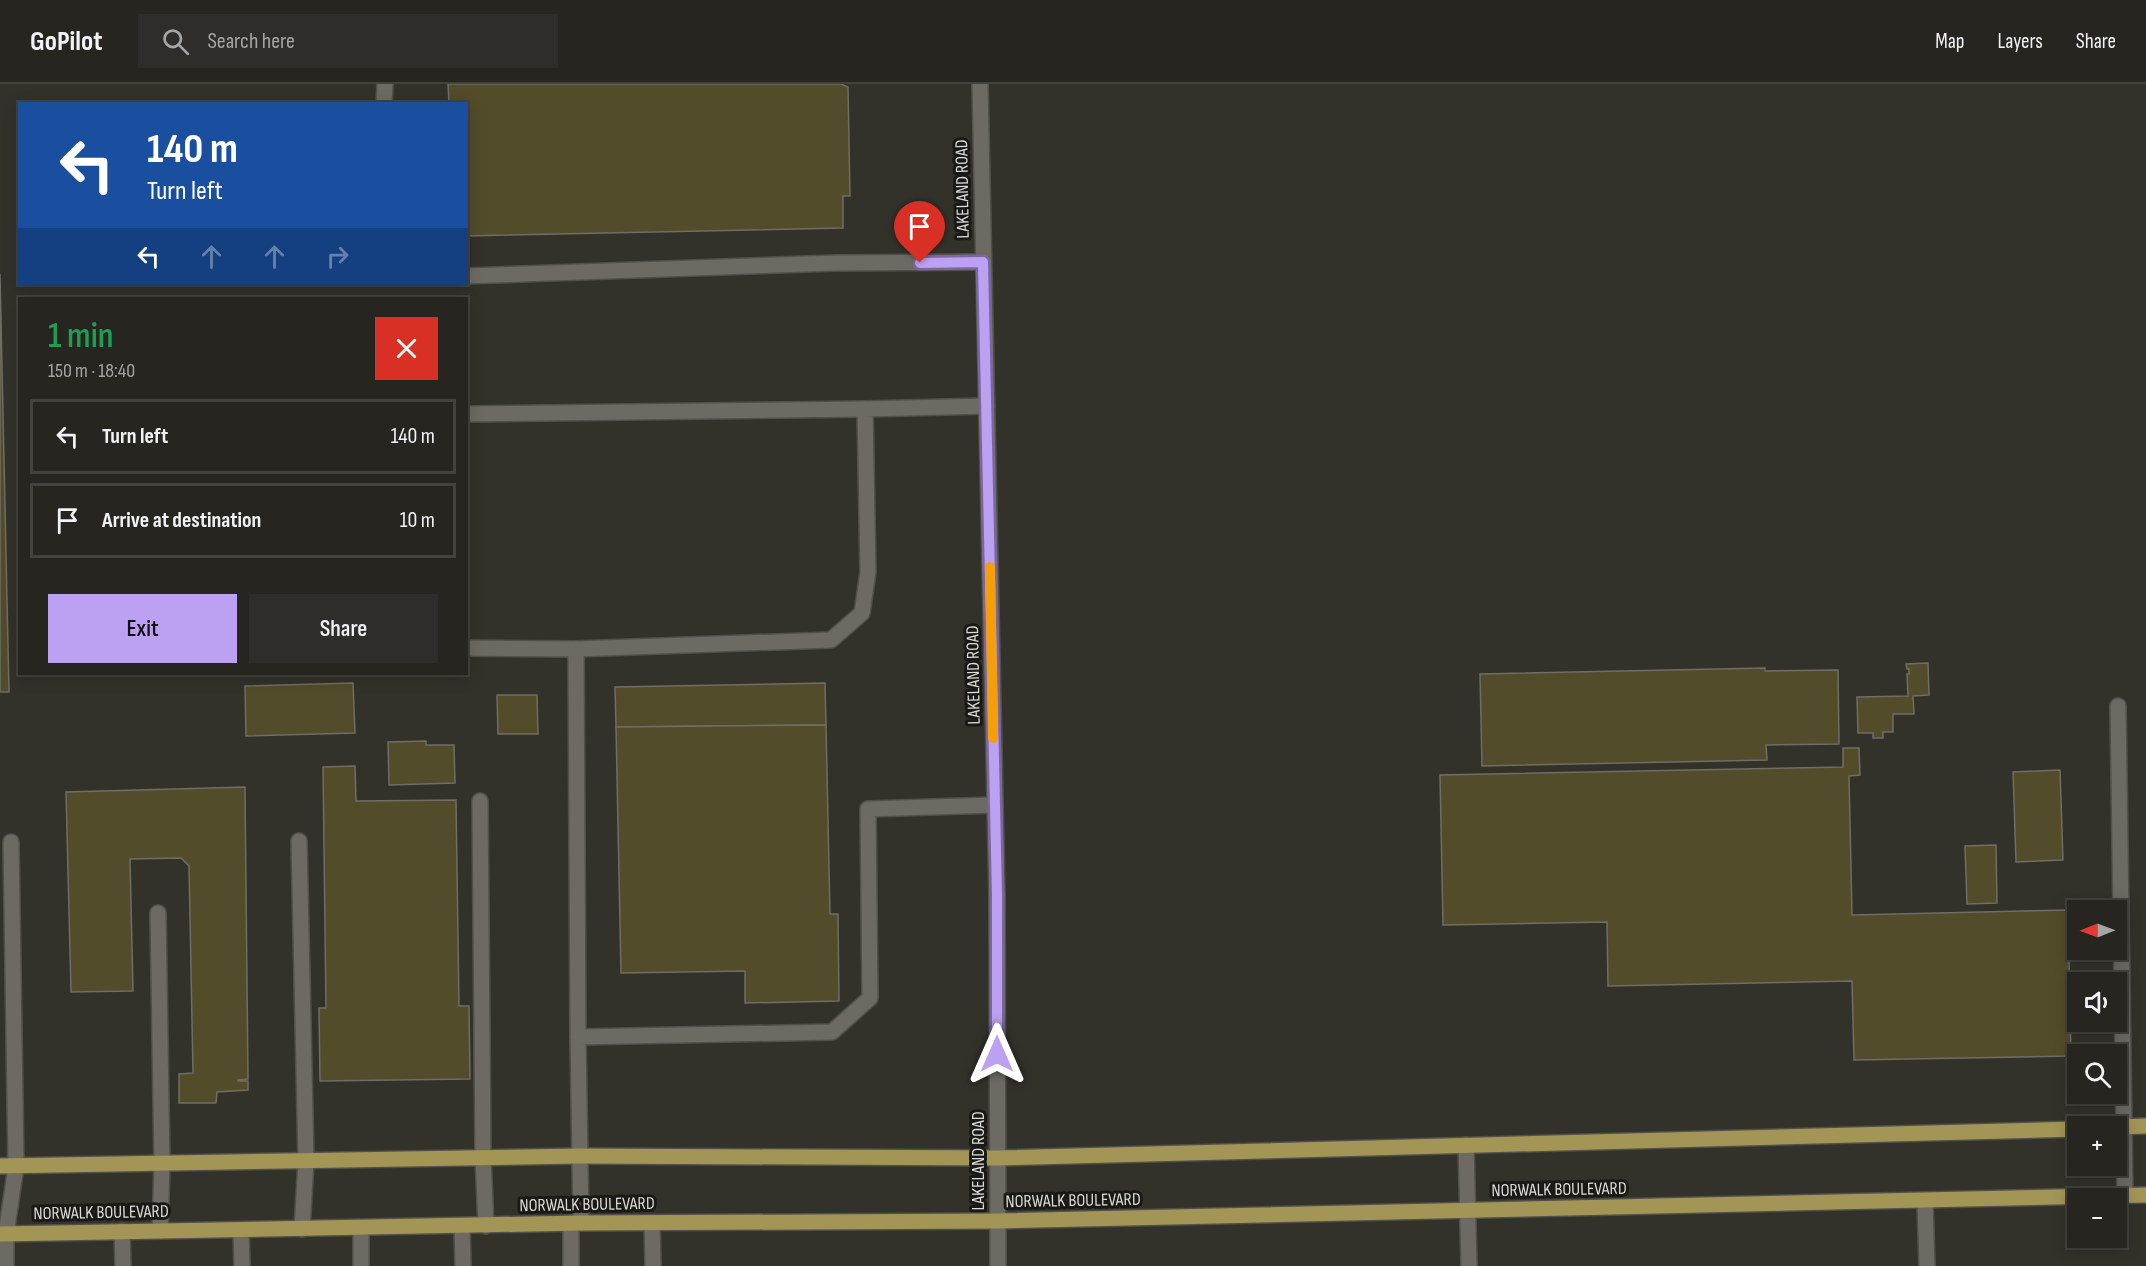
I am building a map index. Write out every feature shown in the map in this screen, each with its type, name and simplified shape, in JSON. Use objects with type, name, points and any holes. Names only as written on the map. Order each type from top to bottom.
[{"type":"main road","points":[[2127,1127],[2146,1126]]},
{"type":"main road","points":[[0,1166],[579,1156],[998,1158],[2067,1129]]},
{"type":"main road","name":"NORWALK BOULEVARD","points":[[2127,1195],[2146,1195]]},
{"type":"main road","name":"NORWALK BOULEVARD","points":[[3,1234],[576,1223],[997,1221],[2067,1197]]},
{"type":"street","points":[[384,102],[385,84]]},
{"type":"street","name":"LAKELAND ROAD","points":[[980,84],[995,805],[998,1266]]},
{"type":"street","points":[[468,276],[824,263],[983,262]]},
{"type":"street","points":[[468,414],[865,410],[987,406]]},
{"type":"street","points":[[468,648],[576,649],[831,640],[862,613],[868,572],[865,410]]},
{"type":"street","points":[[572,1266],[579,1156],[576,649]]},
{"type":"street","points":[[2118,705],[2120,1116]]},
{"type":"street","points":[[480,801],[483,1157],[486,1226]]},
{"type":"street","points":[[579,1037],[832,1032],[870,998],[868,809],[995,805]]},
{"type":"street","points":[[299,841],[306,1161],[302,1229]]},
{"type":"street","points":[[6,1266],[3,1234],[16,1166],[11,842]]},
{"type":"street","points":[[158,913],[162,1164],[160,1231]]},
{"type":"street","points":[[1466,1145],[1469,1266]]},
{"type":"street","points":[[1925,1201],[1927,1266]]},
{"type":"street","points":[[652,1223],[652,1266]]},
{"type":"street","points":[[462,1226],[463,1266]]},
{"type":"street","points":[[361,1228],[361,1266]]},
{"type":"street","points":[[241,1230],[242,1266]]},
{"type":"street","points":[[122,1231],[123,1266]]},
{"type":"building","points":[[448,84],[841,84],[848,87],[850,196],[843,196],[843,228],[468,236],[468,102],[449,102]]},
{"type":"building","points":[[0,274],[9,692],[0,692]]},
{"type":"building","points":[[1928,663],[1929,695],[1913,696],[1914,714],[1893,714],[1893,732],[1883,732],[1883,738],[1873,738],[1873,733],[1858,733],[1857,697],[1908,696],[1907,674],[1909,674],[1909,669],[1906,664]]},
{"type":"building","points":[[1765,668],[1765,671],[1838,670],[1839,744],[1766,745],[1767,760],[1482,766],[1480,674]]},
{"type":"building","points":[[353,683],[355,733],[246,736],[245,686]]},
{"type":"building","points":[[825,683],[826,725],[616,727],[615,687]]},
{"type":"building","points":[[497,695],[537,695],[538,734],[498,734]]},
{"type":"building","points":[[826,725],[830,914],[838,914],[839,1001],[745,1003],[745,971],[621,973],[616,727]]},
{"type":"building","points":[[426,741],[426,745],[454,745],[455,783],[389,785],[388,742]]},
{"type":"building","points":[[1843,748],[1859,748],[1860,775],[1849,776],[1852,915],[2067,910],[2067,960],[2069,960],[2069,972],[2067,972],[2067,1032],[2071,1032],[2071,1044],[2067,1044],[2067,1056],[1854,1060],[1852,981],[1608,986],[1607,922],[1443,925],[1440,775],[1843,767]]},
{"type":"building","points":[[355,766],[356,801],[456,800],[459,1006],[469,1006],[470,1079],[320,1081],[319,1008],[326,1008],[323,767]]},
{"type":"building","points":[[2060,770],[2063,860],[2016,862],[2013,772]]},
{"type":"building","points":[[245,787],[248,1079],[238,1081],[248,1081],[248,1090],[217,1092],[216,1103],[179,1103],[179,1074],[193,1073],[189,866],[181,858],[130,859],[133,991],[71,992],[66,792]]},
{"type":"building","points":[[1996,845],[1997,903],[1967,904],[1965,846]]},
{"type":"slow traffic","points":[[990,567],[993,738]]},
{"type":"route","points":[[920,263],[983,262],[997,896],[997,1054]]}]
